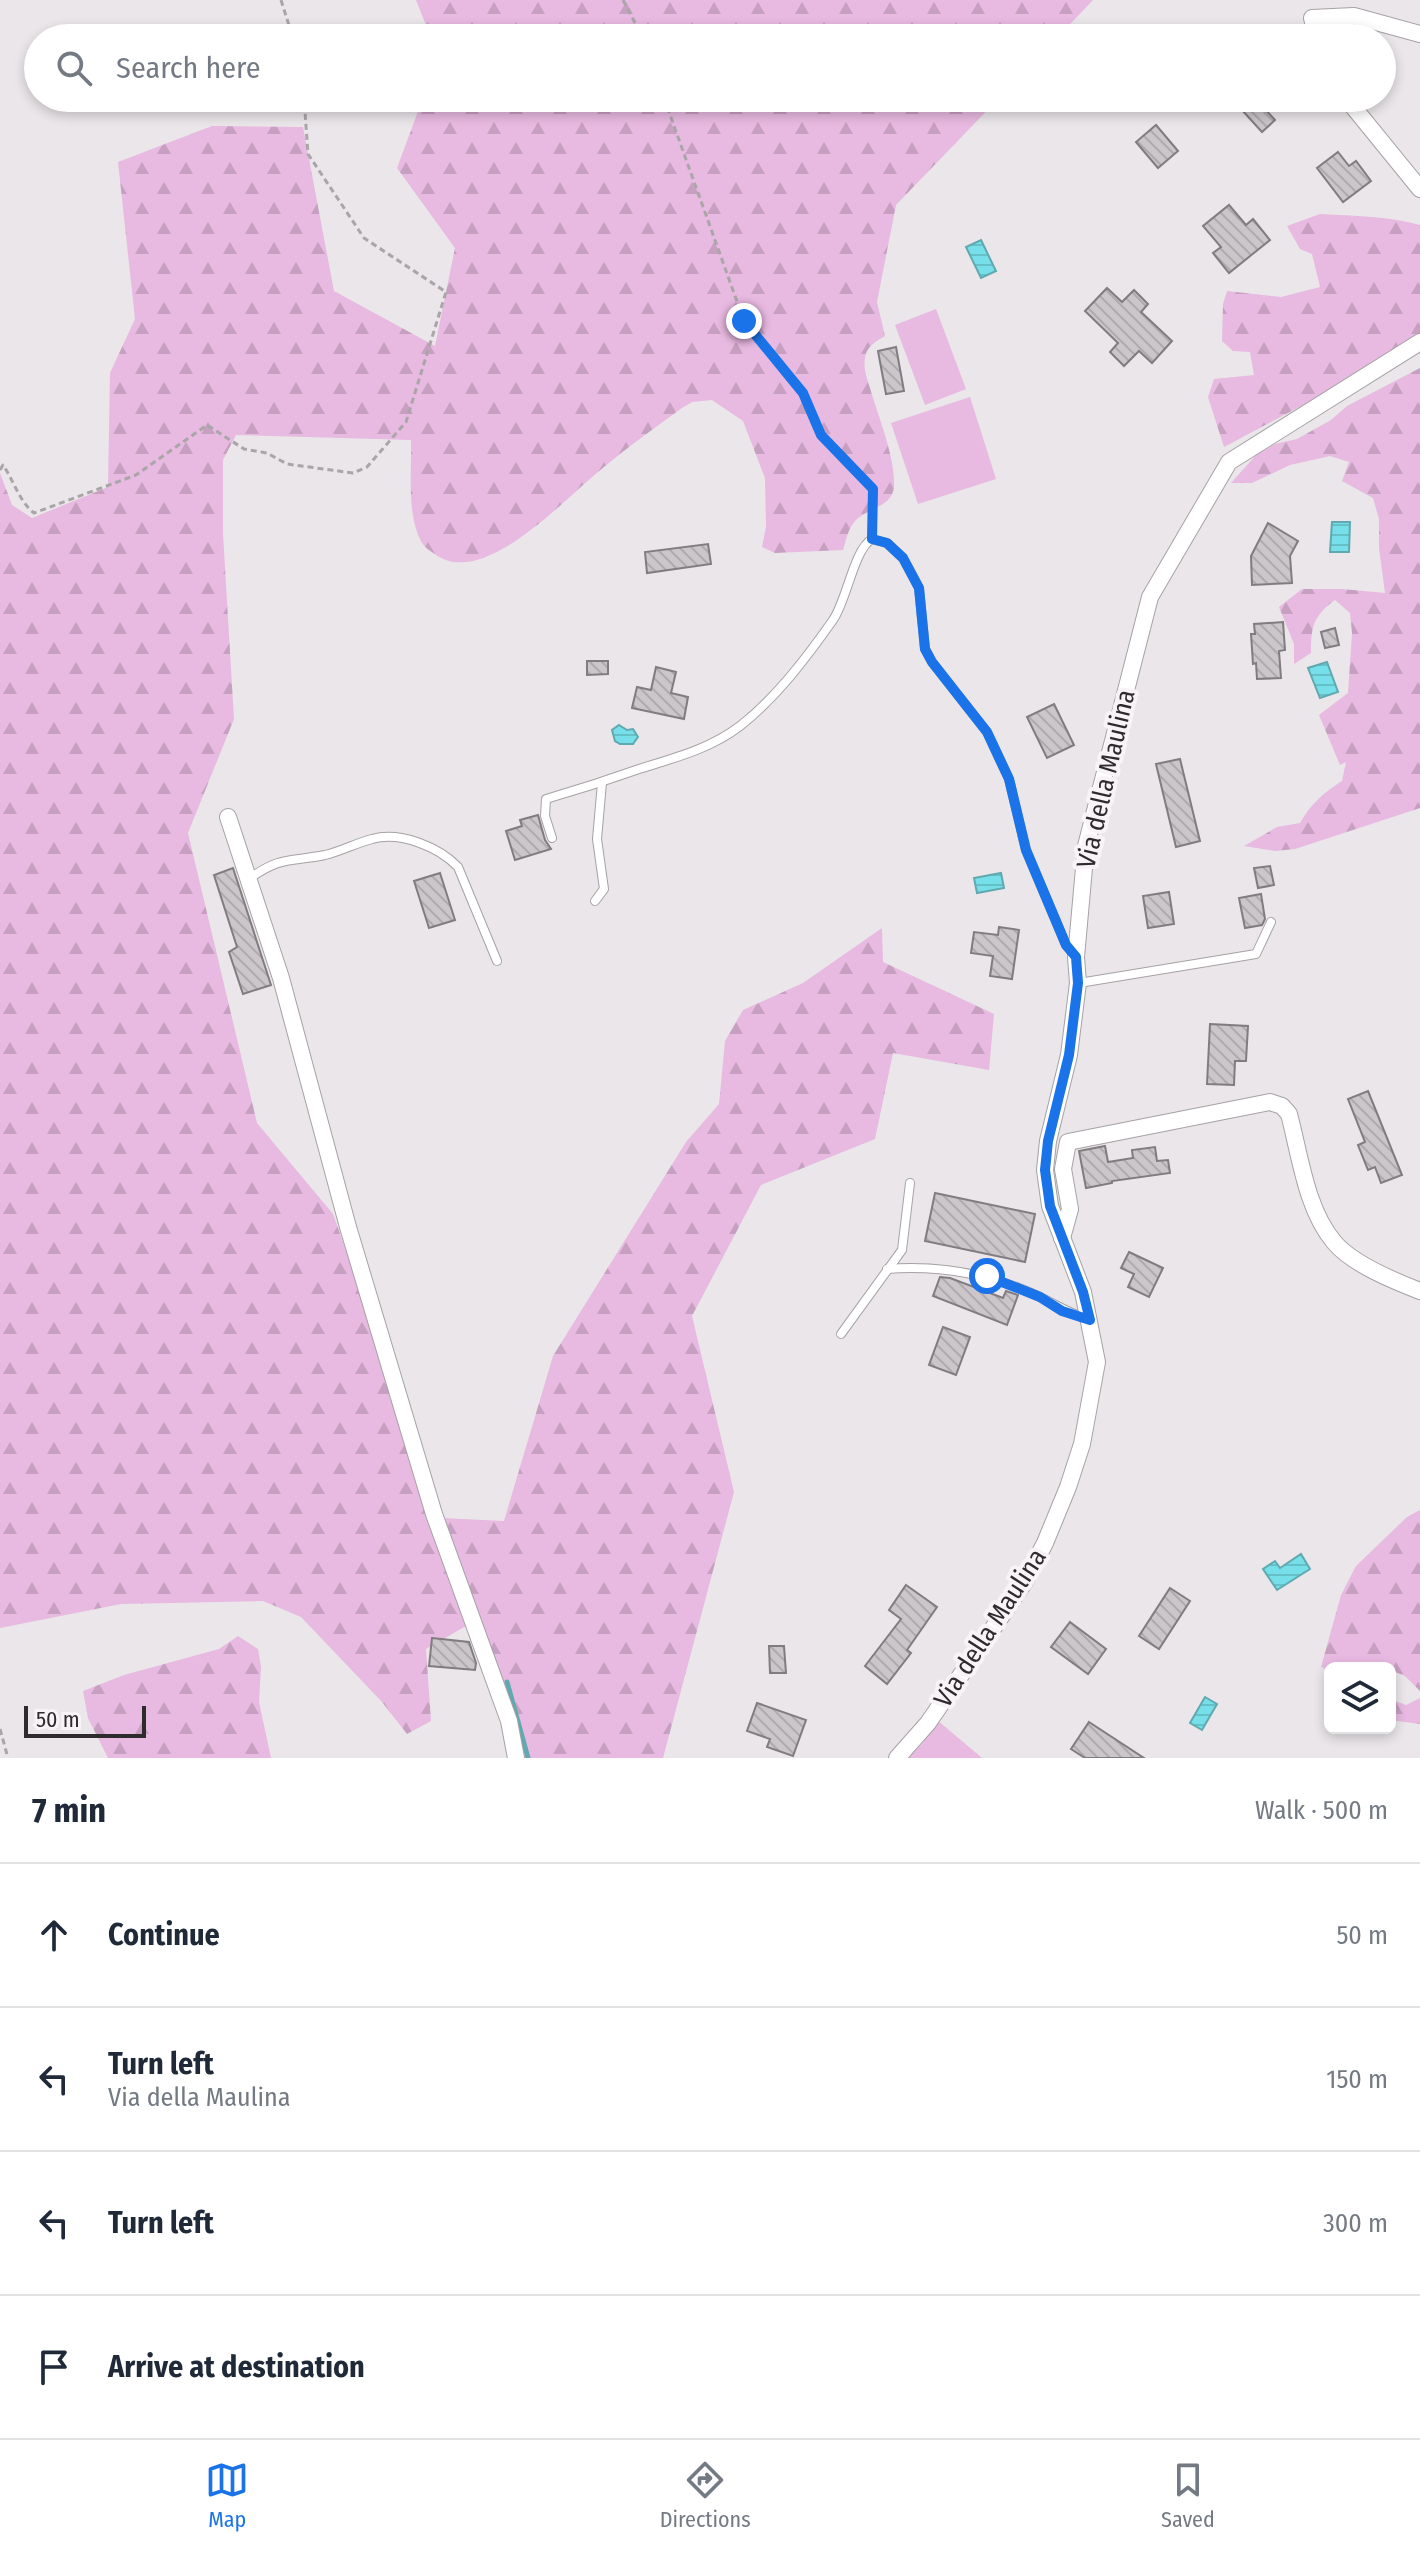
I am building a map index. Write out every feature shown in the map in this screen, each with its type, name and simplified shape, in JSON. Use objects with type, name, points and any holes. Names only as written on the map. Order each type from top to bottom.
[{"type":"street","points":[[1314,24],[1312,18],[1354,16],[1383,24]]},
{"type":"street","points":[[1396,27],[1420,34]]},
{"type":"street","points":[[1357,112],[1420,189]]},
{"type":"street","name":"Via della Maulina","points":[[897,1758],[928,1723],[1024,1583],[1045,1543],[1082,1444],[1097,1362],[1083,1292],[1050,1206],[1045,1170],[1048,1141],[1069,1055],[1078,983],[1076,957],[1086,846],[1150,597],[1229,462],[1420,342]]},
{"type":"street","points":[[228,817],[281,978],[348,1227],[434,1514],[509,1721],[516,1758]]},
{"type":"street","points":[[1062,1238],[1070,1209],[1063,1169],[1068,1142],[1270,1102],[1282,1106],[1289,1114],[1308,1189],[1321,1224],[1335,1245],[1381,1276],[1420,1291]]},
{"type":"lane","points":[[552,838],[545,816],[546,799],[602,783],[718,741],[763,706],[801,663],[833,619],[848,589],[856,560],[872,539],[887,543],[903,558],[919,588],[925,649],[987,732],[1009,779],[1026,850],[1066,945],[1076,957]]},
{"type":"lane","points":[[595,901],[604,889],[597,839],[602,783]]},
{"type":"lane","points":[[248,879],[277,861],[323,855],[373,838],[395,838],[430,847],[446,855],[458,867],[497,961]]},
{"type":"lane","points":[[1078,983],[1256,954],[1271,922]]},
{"type":"lane","points":[[841,1334],[902,1250],[910,1183]]},
{"type":"lane","points":[[887,1269],[920,1267],[987,1276],[1040,1297],[1062,1311],[1090,1320]]},
{"type":"path","points":[[281,0],[289,24]]},
{"type":"path","points":[[623,0],[636,24]]},
{"type":"path","points":[[0,470],[3,465],[16,484],[24,504],[34,513],[136,475],[207,425],[244,449],[267,453],[287,464],[353,473],[367,467],[406,422],[446,292],[364,238],[308,154],[305,112]]},
{"type":"path","points":[[669,112],[744,321],[803,393],[821,435],[873,489],[872,539]]},
{"type":"path","points":[[0,1729],[8,1758]]},
{"type":"green space","points":[[416,0],[1093,0],[1070,24],[425,24]]},
{"type":"green space","points":[[418,112],[986,112],[896,205],[877,302],[885,336],[869,348],[865,362],[889,449],[894,474],[893,492],[885,503],[855,521],[843,550],[775,553],[762,547],[766,527],[765,478],[743,421],[712,400],[692,402],[682,408],[613,459],[524,535],[478,560],[456,562],[436,555],[422,543],[412,506],[411,440],[236,435],[223,460],[223,534],[234,719],[188,833],[257,1123],[333,1214],[441,1518],[504,1521],[553,1356],[686,1142],[719,1104],[725,1041],[743,1010],[803,983],[882,928],[883,962],[994,1014],[989,1070],[893,1053],[875,1139],[761,1185],[692,1316],[734,1492],[663,1758],[529,1758],[473,1622],[426,1649],[431,1721],[407,1734],[382,1702],[301,1617],[263,1601],[121,1604],[0,1628],[0,473],[12,505],[32,518],[108,487],[110,373],[135,319],[118,162],[212,126],[303,127],[334,291],[435,346],[455,248],[397,168]]},
{"type":"green space","points":[[1320,214],[1383,218],[1420,225],[1420,343],[1224,447],[1208,397],[1214,379],[1254,375],[1250,352],[1233,351],[1222,341],[1223,304],[1227,291],[1281,297],[1320,287],[1312,254],[1300,249],[1287,226]]},
{"type":"green space","points":[[936,309],[966,389],[925,405],[895,325]]},
{"type":"green space","points":[[1420,368],[1420,808],[1295,849],[1275,851],[1244,846],[1277,827],[1300,823],[1318,799],[1342,781],[1346,762],[1340,765],[1319,715],[1348,693],[1352,633],[1350,613],[1335,600],[1322,611],[1315,623],[1311,653],[1294,664],[1294,644],[1279,607],[1302,589],[1385,593],[1379,519],[1373,498],[1342,481],[1349,462],[1330,456],[1290,465],[1252,483],[1231,483],[1257,454],[1275,444],[1297,439],[1331,420],[1347,406]]},
{"type":"green space","points":[[970,397],[996,479],[918,504],[891,423]]},
{"type":"green space","points":[[1420,1510],[1420,1691],[1405,1676],[1396,1672],[1396,1662],[1324,1662],[1324,1668],[1321,1667],[1341,1595],[1356,1566],[1407,1517]]},
{"type":"green space","points":[[238,1636],[258,1649],[261,1667],[259,1702],[271,1758],[108,1758],[88,1718],[83,1691],[124,1675],[219,1649]]},
{"type":"green space","points":[[1420,1698],[1420,1724],[1396,1721],[1396,1701],[1406,1705]]},
{"type":"green space","points":[[937,1720],[982,1758],[907,1758],[923,1743]]},
{"type":"water","points":[[981,240],[996,271],[981,278],[966,247]]},
{"type":"water","points":[[1332,522],[1350,522],[1349,552],[1330,552]]},
{"type":"water","points":[[1327,662],[1338,692],[1320,698],[1308,668]]},
{"type":"water","points":[[619,725],[627,730],[633,729],[638,737],[633,744],[615,741],[612,730]]},
{"type":"water","points":[[1001,873],[1004,888],[977,893],[974,878]]},
{"type":"water","points":[[1301,1554],[1310,1569],[1277,1590],[1263,1569],[1275,1561],[1280,1568]]},
{"type":"water","points":[[1205,1697],[1217,1704],[1202,1730],[1190,1723]]},
{"type":"building","points":[[1244,112],[1268,112],[1275,120],[1262,132]]},
{"type":"building","points":[[1156,125],[1178,151],[1158,168],[1136,142]]},
{"type":"building","points":[[1338,152],[1349,166],[1356,161],[1371,181],[1343,202],[1317,168]]},
{"type":"building","points":[[1229,205],[1246,225],[1253,219],[1270,240],[1229,273],[1213,253],[1221,247],[1203,226]]},
{"type":"building","points":[[1107,288],[1122,302],[1134,290],[1148,304],[1141,312],[1172,341],[1152,363],[1139,351],[1124,366],[1110,352],[1118,343],[1085,311]]},
{"type":"building","points":[[896,347],[904,391],[886,394],[878,351]]},
{"type":"building","points":[[1268,523],[1298,541],[1290,556],[1292,583],[1252,585],[1251,556]]},
{"type":"building","points":[[708,544],[711,564],[647,573],[645,552]]},
{"type":"building","points":[[1283,622],[1285,650],[1279,651],[1281,678],[1257,679],[1251,634],[1255,634],[1254,624]]},
{"type":"building","points":[[1335,628],[1339,645],[1325,648],[1321,632]]},
{"type":"building","points":[[587,661],[608,661],[608,674],[587,675]]},
{"type":"building","points":[[656,667],[676,672],[671,693],[688,697],[684,719],[632,708],[637,687],[651,690]]},
{"type":"building","points":[[1054,704],[1074,745],[1047,758],[1027,717]]},
{"type":"building","points":[[1180,759],[1200,841],[1176,847],[1156,764]]},
{"type":"building","points":[[538,815],[551,849],[515,860],[506,831],[522,826],[520,820]]},
{"type":"building","points":[[1270,866],[1274,885],[1258,888],[1254,868]]},
{"type":"building","points":[[233,868],[271,985],[243,994],[229,952],[237,947],[214,875]]},
{"type":"building","points":[[440,873],[455,920],[429,928],[414,881]]},
{"type":"building","points":[[1169,892],[1174,924],[1148,928],[1143,896]]},
{"type":"building","points":[[1261,894],[1265,919],[1262,925],[1245,928],[1239,898]]},
{"type":"building","points":[[999,927],[1019,930],[1012,979],[990,976],[993,956],[971,953],[974,932],[998,935]]},
{"type":"building","points":[[1210,1024],[1248,1026],[1246,1061],[1235,1061],[1234,1085],[1207,1084]]},
{"type":"building","points":[[1368,1091],[1402,1175],[1381,1183],[1375,1167],[1368,1170],[1358,1145],[1365,1142],[1348,1099]]},
{"type":"building","points":[[1105,1146],[1108,1162],[1133,1158],[1132,1150],[1155,1147],[1157,1161],[1168,1160],[1170,1173],[1086,1188],[1079,1151]]},
{"type":"building","points":[[935,1193],[1035,1214],[1025,1262],[925,1241]]},
{"type":"building","points":[[1129,1252],[1163,1268],[1149,1297],[1128,1287],[1134,1274],[1121,1268]]},
{"type":"building","points":[[940,1277],[1003,1298],[1006,1291],[1018,1295],[1007,1325],[933,1296]]},
{"type":"building","points":[[943,1327],[970,1337],[956,1375],[929,1365]]},
{"type":"building","points":[[906,1585],[937,1607],[907,1650],[911,1653],[887,1684],[865,1666],[901,1619],[889,1610]]},
{"type":"building","points":[[1170,1588],[1190,1601],[1159,1649],[1139,1636]]},
{"type":"building","points":[[1070,1622],[1106,1649],[1088,1674],[1051,1647]]},
{"type":"building","points":[[432,1638],[469,1642],[476,1663],[475,1670],[429,1666]]},
{"type":"building","points":[[769,1646],[784,1646],[786,1673],[770,1673]]},
{"type":"building","points":[[757,1703],[806,1720],[793,1756],[767,1747],[770,1739],[747,1731]]},
{"type":"building","points":[[1089,1722],[1144,1758],[1085,1758],[1071,1749]]},
{"type":"waterway","points":[[507,1682],[528,1758]]},
{"type":"route","points":[[744,321],[803,393],[821,435],[873,489],[872,539],[887,543],[903,558],[919,588],[925,649],[987,732],[1009,779],[1026,850],[1066,945],[1076,957],[1078,983],[1069,1055],[1048,1141],[1045,1170],[1050,1206],[1083,1292],[1090,1320],[1062,1311],[1040,1297],[987,1276]]}]
